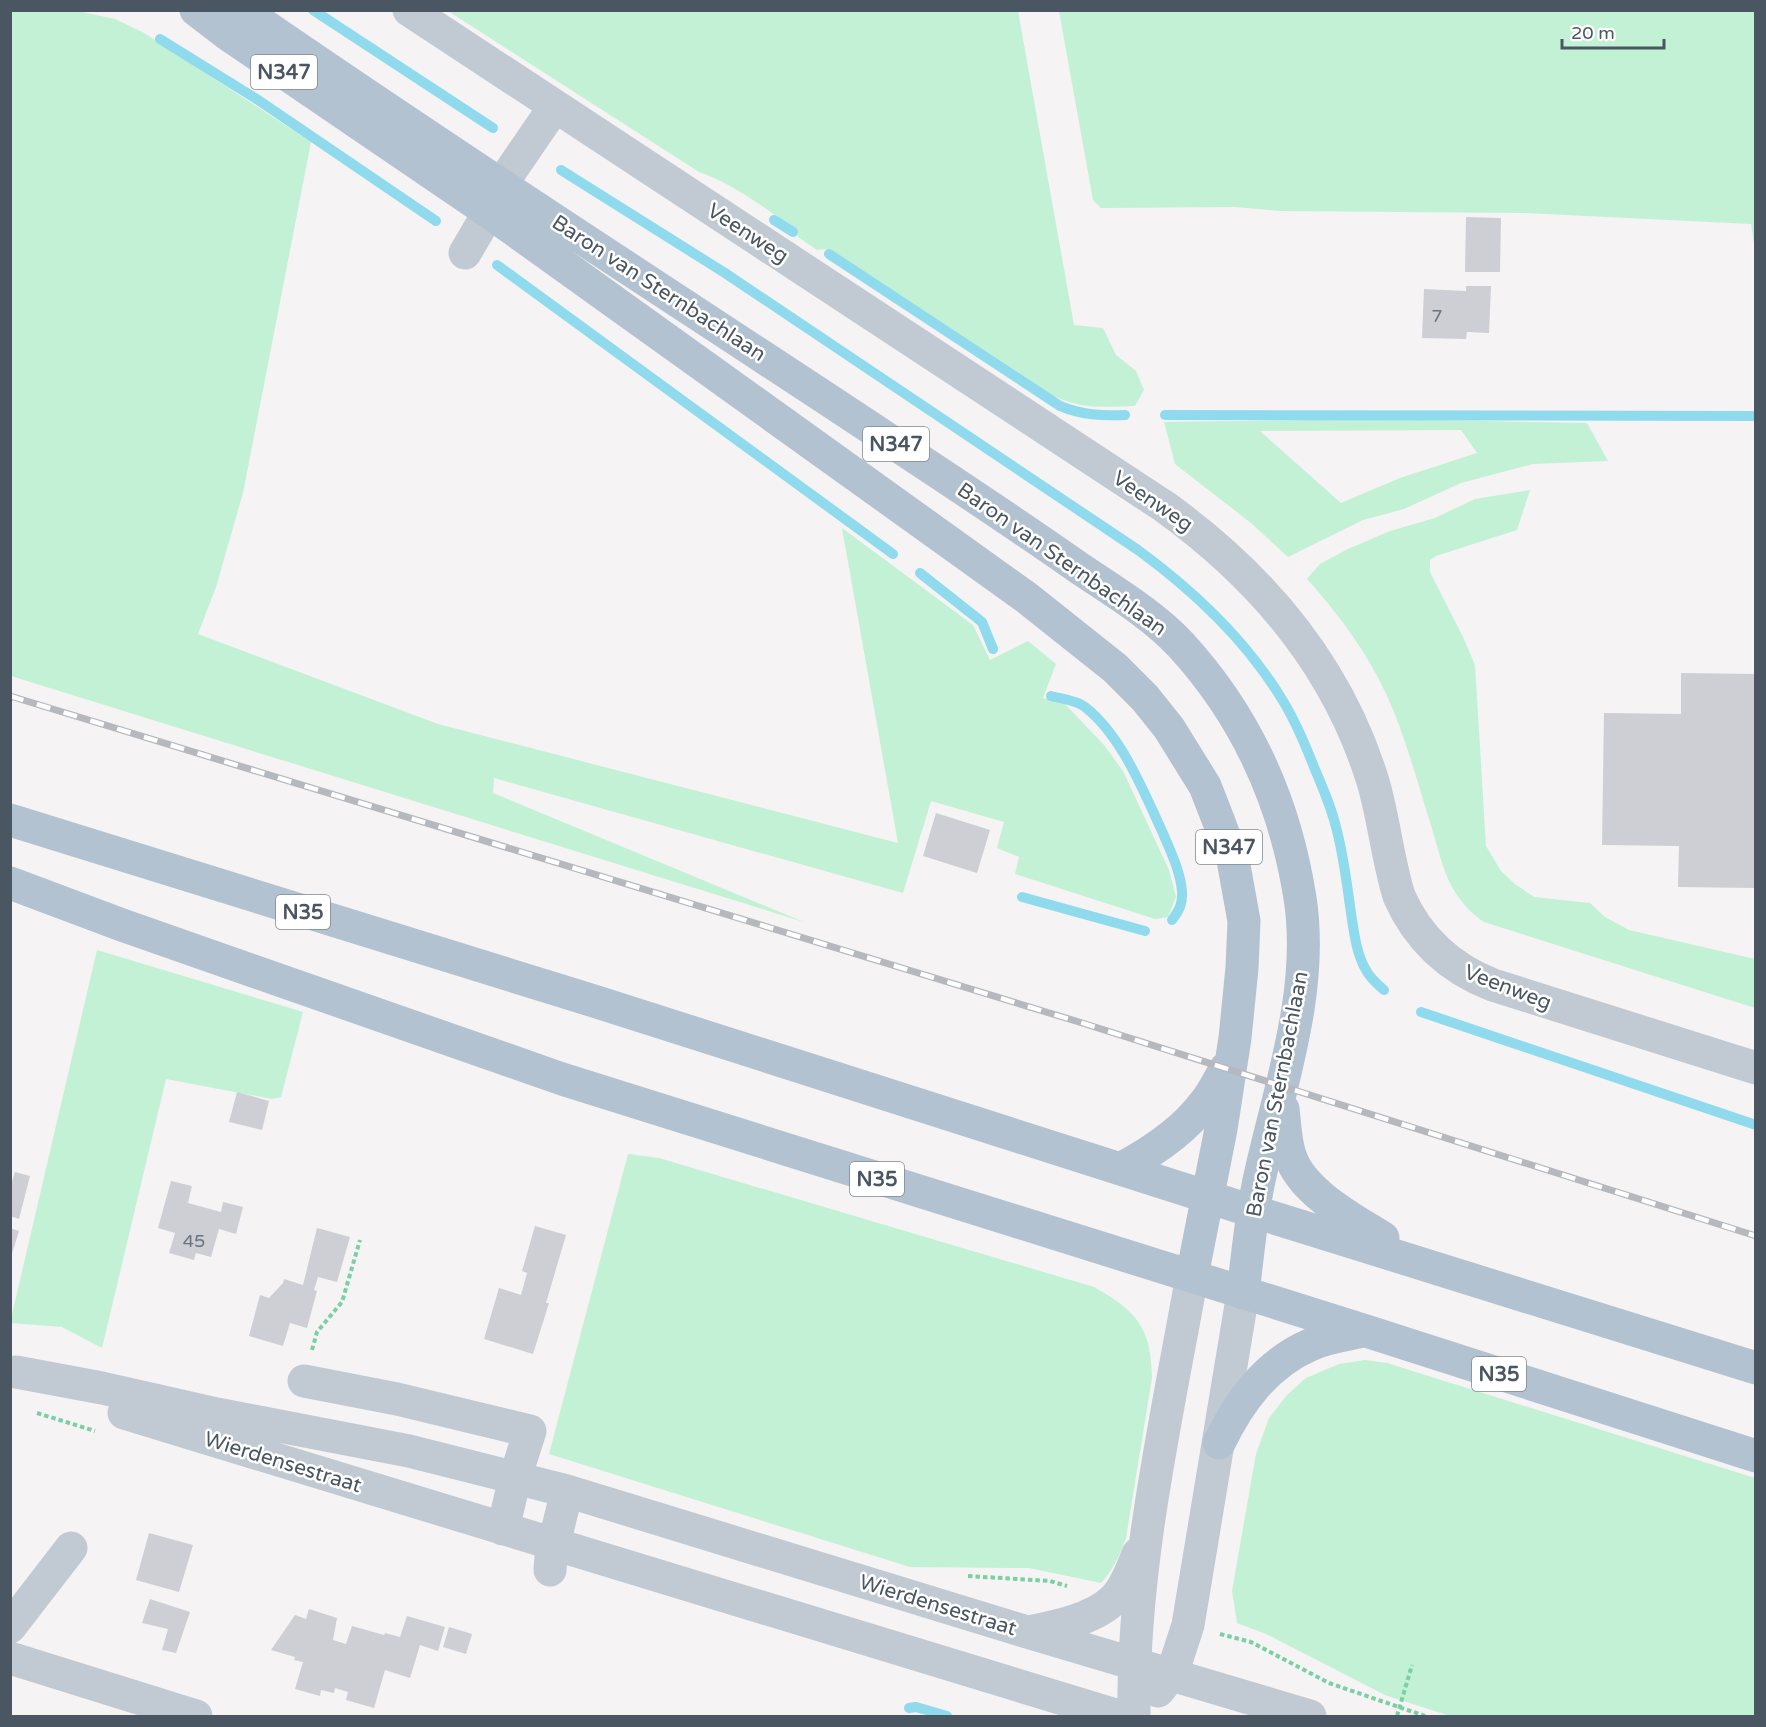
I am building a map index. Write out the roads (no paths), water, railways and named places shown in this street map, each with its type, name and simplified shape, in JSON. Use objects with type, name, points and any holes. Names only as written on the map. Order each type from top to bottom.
[{"type":"main road","name":"Baron van Sternbachlaan","points":[[196,10],[226,33],[1003,515],[1132,604],[1177,641],[1224,698],[1252,745],[1290,847],[1300,900],[1305,949],[1293,1035],[1252,1211],[1243,1293]]},
{"type":"main road","name":"Baron van Sternbachlaan","points":[[242,10],[389,111],[495,198],[1027,598],[1115,668],[1145,698],[1169,728],[1205,786],[1233,860],[1244,921],[1239,1002],[1221,1129],[1192,1276]]},
{"type":"main road","name":"N35","points":[[10,820],[597,1002],[1252,1211],[1755,1368]]},
{"type":"main road","name":"N35","points":[[10,883],[144,933],[562,1079],[1192,1276],[1755,1456]]},
{"type":"main road","points":[[1122,1168],[1138,1160],[1185,1125],[1207,1100],[1231,1059]]},
{"type":"main road","points":[[1281,1092],[1290,1156],[1300,1173],[1317,1193],[1418,1262]]},
{"type":"main road","points":[[1220,1443],[1243,1399],[1274,1367],[1310,1345],[1366,1331]]},
{"type":"street","name":"Veenweg","points":[[409,10],[1165,507],[1203,534],[1238,565],[1300,636],[1341,706],[1358,742],[1374,785],[1399,896],[1405,910],[1423,937],[1442,957],[1465,973],[1493,985],[1755,1068]]},
{"type":"street","points":[[465,253],[495,198],[555,106]]},
{"type":"street","name":"Baron van Sternbachlaan","points":[[1136,1716],[1133,1663],[1145,1533],[1192,1276]]},
{"type":"street","name":"Baron van Sternbachlaan","points":[[1136,1716],[1172,1674],[1188,1625],[1220,1443],[1243,1293]]},
{"type":"street","name":"Wierdensestraat","points":[[13,1371],[102,1386],[217,1414],[409,1451],[567,1491],[1310,1716]]},
{"type":"street","points":[[304,1381],[398,1399],[531,1431],[515,1478],[503,1528]]},
{"type":"street","name":"Wierdensestraat","points":[[102,1386],[503,1528],[552,1557],[1119,1716]]},
{"type":"street","points":[[552,1557],[567,1491]]},
{"type":"street","points":[[1028,1632],[1085,1616],[1113,1600],[1128,1577],[1145,1533]]},
{"type":"street","points":[[10,1627],[71,1548]]},
{"type":"street","points":[[10,1658],[196,1716]]},
{"type":"waterway","points":[[313,10],[493,128]]},
{"type":"waterway","points":[[160,39],[255,98],[436,221]]},
{"type":"waterway","points":[[561,170],[725,273],[1138,550],[1179,582],[1218,618],[1269,679],[1300,733],[1335,823],[1354,935],[1360,957],[1370,976],[1384,990]]},
{"type":"waterway","points":[[774,220],[793,232]]},
{"type":"waterway","points":[[829,254],[1060,406],[1092,414],[1125,415]]},
{"type":"waterway","points":[[497,265],[893,554]]},
{"type":"waterway","points":[[1165,415],[1756,416]]},
{"type":"waterway","points":[[920,573],[982,622],[993,649]]},
{"type":"waterway","points":[[1051,696],[1073,701],[1085,707],[1110,732],[1130,764],[1162,831],[1179,875],[1182,899],[1179,910],[1172,920]]},
{"type":"waterway","points":[[1022,897],[1145,931]]},
{"type":"waterway","points":[[1421,1012],[1756,1125]]},
{"type":"waterway","points":[[909,1708],[916,1707],[947,1716]]},
{"type":"railway","points":[[10,696],[1079,1022],[1756,1236]]}]
